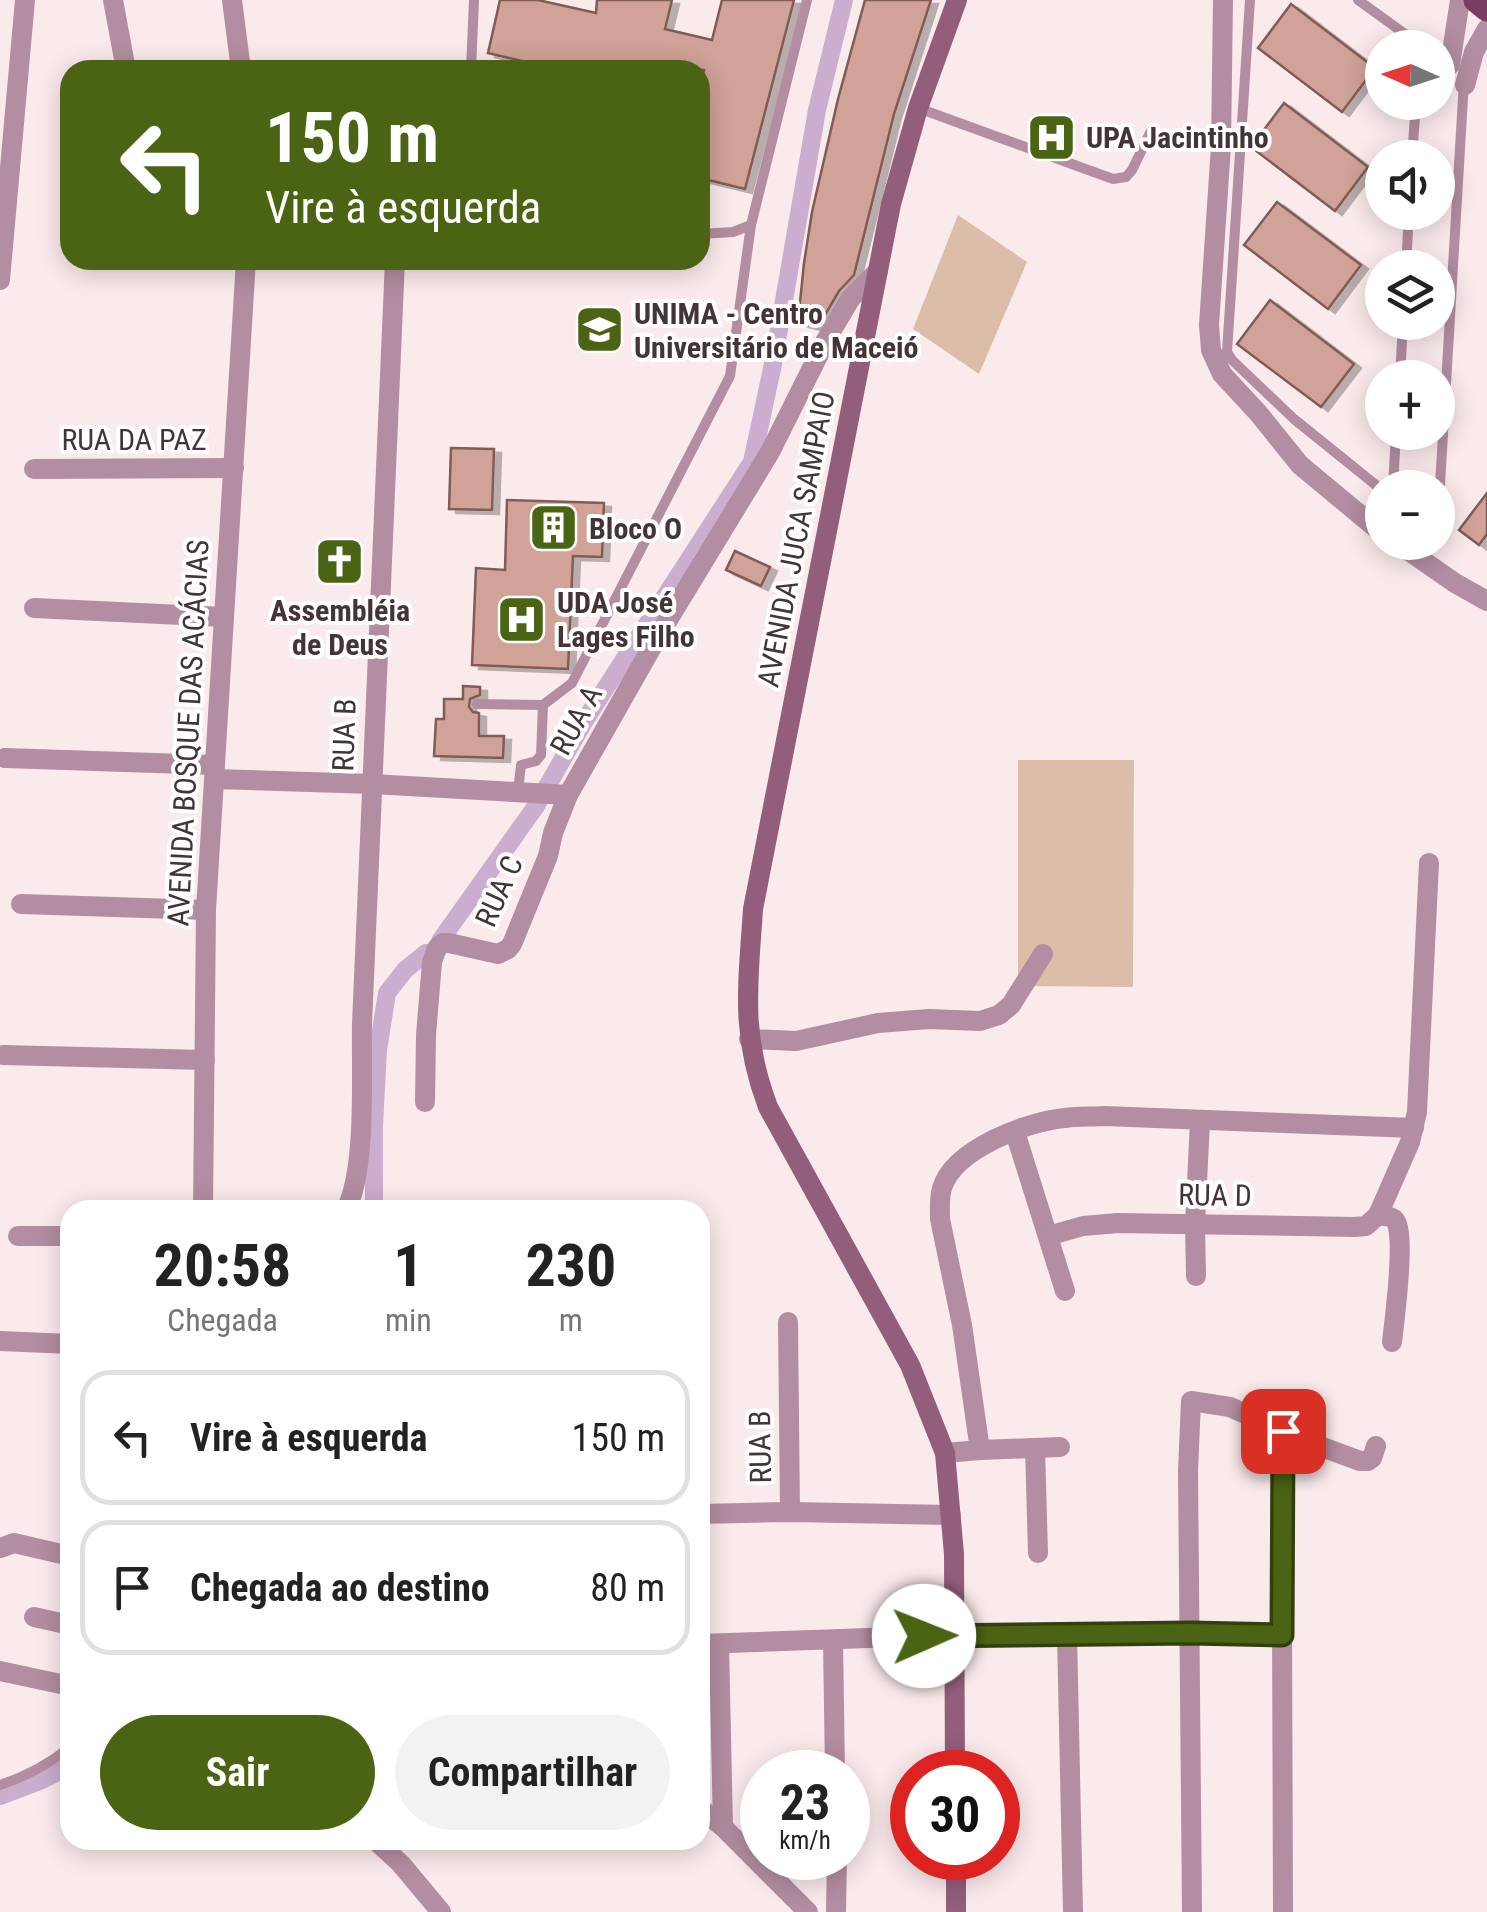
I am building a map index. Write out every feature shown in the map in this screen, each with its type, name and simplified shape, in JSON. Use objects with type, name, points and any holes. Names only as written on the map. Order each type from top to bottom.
[{"type":"main road","name":"AVENIDA JUCA SAMPAIO","points":[[954,1750],[954,1554],[944,1454],[910,1365],[768,1108],[756,1075],[746,1003],[754,909],[891,204],[918,108],[957,0]]},
{"type":"main road","points":[[1476,0],[1487,9]]},
{"type":"main road","points":[[956,1880],[956,1912]]},
{"type":"street","points":[[0,280],[25,0]]},
{"type":"street","points":[[113,0],[124,60]]},
{"type":"street","points":[[232,0],[240,60]]},
{"type":"street","points":[[1223,0],[1221,146],[1209,325],[1211,350],[1222,374],[1300,464],[1365,519]]},
{"type":"street","points":[[1453,30],[1460,0]]},
{"type":"street","points":[[1466,86],[1474,52],[1487,29]]},
{"type":"street","name":"AVENIDA BOSQUE DAS ACÁCIAS","points":[[203,1200],[206,910],[245,270]]},
{"type":"street","name":"RUA B","points":[[352,1200],[360,1122],[394,270]]},
{"type":"street","name":"RUA A","points":[[5,758],[562,794],[770,452],[851,298],[878,271]]},
{"type":"street","name":"RUA DA PAZ","points":[[34,469],[234,468]]},
{"type":"street","points":[[1422,560],[1487,600]]},
{"type":"street","points":[[34,608],[224,617]]},
{"type":"street","name":"RUA C","points":[[425,1102],[426,1035],[432,962],[437,948],[448,942],[498,954],[508,949],[548,856],[562,794]]},
{"type":"street","points":[[1392,1342],[1398,1222],[1378,1215],[1414,1128],[1429,863]]},
{"type":"street","points":[[20,904],[206,910]]},
{"type":"street","points":[[749,1039],[796,1041],[878,1023],[980,1021],[998,1016],[1011,1005],[1043,954]]},
{"type":"street","points":[[4,1054],[205,1060]]},
{"type":"street","points":[[980,1450],[940,1201],[942,1186],[952,1170],[985,1143],[1062,1118],[1104,1116],[1414,1128]]},
{"type":"street","points":[[1196,1276],[1200,1121]]},
{"type":"street","points":[[1016,1132],[1065,1291]]},
{"type":"street","name":"RUA D","points":[[1048,1236],[1083,1226],[1118,1223],[1354,1227],[1366,1226],[1378,1215]]},
{"type":"street","points":[[18,1236],[60,1236]]},
{"type":"street","name":"RUA B","points":[[788,1322],[790,1512]]},
{"type":"street","points":[[0,1340],[60,1343]]},
{"type":"street","points":[[1192,1912],[1188,1471],[1191,1400],[1230,1408],[1283,1431],[1370,1454]]},
{"type":"street","points":[[1283,1431],[1283,1912]]},
{"type":"street","points":[[1035,1448],[1038,1553]]},
{"type":"street","points":[[944,1454],[1060,1448]]},
{"type":"street","points":[[710,1514],[951,1515]]},
{"type":"street","points":[[0,1548],[14,1543],[60,1554]]},
{"type":"street","points":[[34,1617],[60,1623]]},
{"type":"street","points":[[710,1644],[1068,1634],[1282,1635]]},
{"type":"street","points":[[1068,1634],[1073,1912]]},
{"type":"street","points":[[833,1640],[835,1750]]},
{"type":"street","points":[[710,1657],[723,1828]]},
{"type":"street","points":[[0,1671],[60,1684]]},
{"type":"street","points":[[710,1817],[808,1912]]},
{"type":"street","points":[[386,1850],[441,1912]]},
{"type":"street","points":[[836,1912],[837,1880]]},
{"type":"lane","points":[[471,60],[474,0]]},
{"type":"lane","points":[[477,704],[543,704],[572,683],[727,383],[751,226],[807,0]]},
{"type":"lane","points":[[1250,0],[1228,352],[1294,420],[1365,476]]},
{"type":"lane","points":[[1358,0],[1401,30]]},
{"type":"lane","points":[[1441,470],[1466,86],[1462,74],[1455,70]]},
{"type":"lane","points":[[918,108],[1113,179],[1126,177],[1132,170],[1150,132]]},
{"type":"lane","points":[[710,234],[751,226]]},
{"type":"lane","points":[[524,791],[520,765],[536,761],[540,755],[543,704]]},
{"type":"lane","points":[[0,1785],[28,1776],[60,1755]]},
{"type":"shaded area","points":[[958,215],[1027,262],[979,374],[913,329]]},
{"type":"shaded area","points":[[1018,760],[1134,760],[1133,987],[1018,986]]},
{"type":"building","points":[[500,0],[538,0],[596,13],[597,0],[672,0],[665,29],[712,40],[722,0],[794,0],[745,189],[710,180],[710,60],[518,60],[488,53]]},
{"type":"building","points":[[865,0],[931,0],[894,114],[854,275],[839,291],[818,327],[798,322],[804,263],[838,99]]},
{"type":"building","points":[[1291,4],[1365,60],[1365,81],[1342,112],[1258,48]]},
{"type":"building","points":[[1284,103],[1365,165],[1365,171],[1335,211],[1251,147]]},
{"type":"building","points":[[1277,202],[1361,265],[1328,309],[1244,245]]},
{"type":"building","points":[[1270,300],[1354,364],[1321,407],[1237,344]]},
{"type":"building","points":[[451,448],[494,449],[492,510],[449,509]]},
{"type":"building","points":[[1487,493],[1487,534],[1479,545],[1459,530]]},
{"type":"building","points":[[507,500],[604,503],[602,557],[573,556],[568,669],[472,665],[476,568],[505,570]]},
{"type":"building","points":[[735,551],[770,567],[761,586],[726,570]]},
{"type":"building","points":[[463,686],[480,687],[480,695],[470,699],[469,707],[479,713],[479,736],[504,736],[503,758],[434,756],[436,719],[444,719],[444,699],[463,699]]},
{"type":"waterway","points":[[440,941],[536,806],[585,720],[752,462],[817,110],[844,0]]},
{"type":"waterway","points":[[374,1200],[378,1050],[387,993],[405,970],[426,953]]},
{"type":"waterway","points":[[0,1796],[60,1771]]},
{"type":"place","name":"UPA Jacintinho","points":[[1051,137]]},
{"type":"place","name":"UNIMA - Centro Universitário de Maceió","points":[[599,330]]},
{"type":"place","name":"Bloco O","points":[[554,528]]},
{"type":"place","name":"Assembléia de Deus","points":[[340,561]]},
{"type":"place","name":"UDA José Lages Filho","points":[[522,619]]},
{"type":"route","points":[[924,1636],[1282,1635],[1283,1431]]}]
